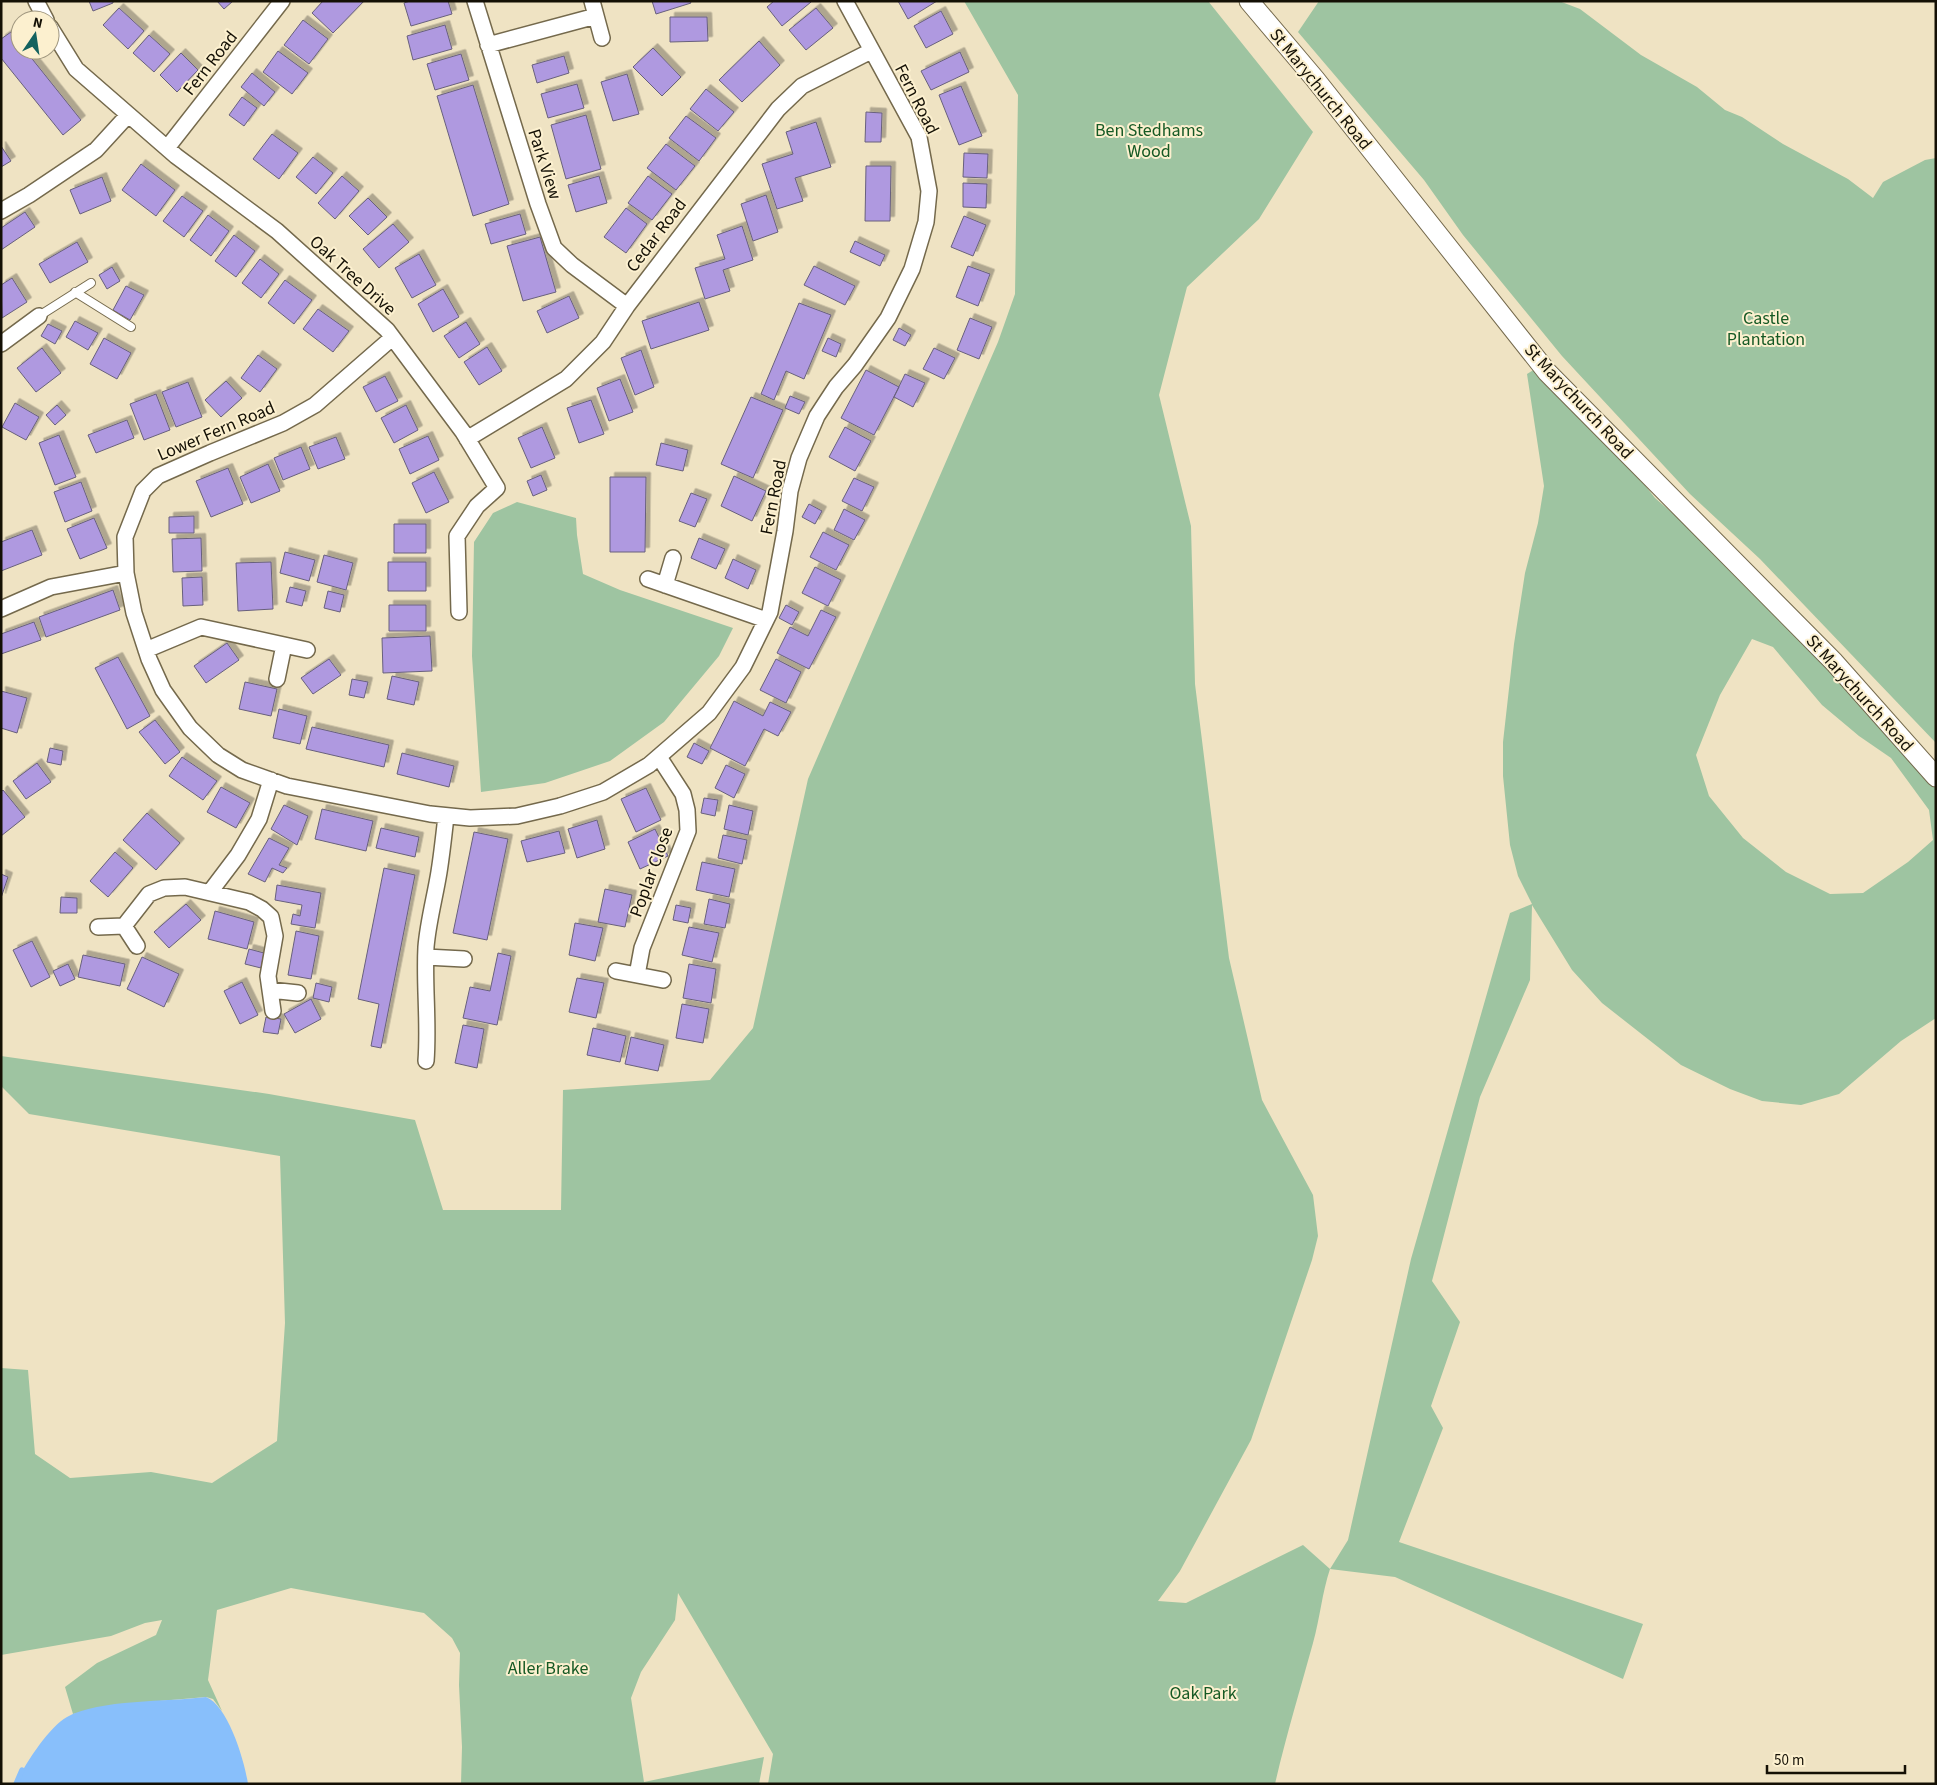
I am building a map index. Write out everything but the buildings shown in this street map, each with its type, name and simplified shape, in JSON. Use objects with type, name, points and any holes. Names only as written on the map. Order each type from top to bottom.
[{"type":"street","name":"Fern Road","points":[[167,148],[282,1]]},
{"type":"street","name":"Park View","points":[[475,1],[538,204],[554,248],[572,265],[627,306]]},
{"type":"street","points":[[592,1],[602,38]]},
{"type":"street","name":"Fern Road","points":[[446,816],[470,818],[517,816],[560,806],[603,792],[649,765],[709,713],[743,667],[770,612],[785,531],[790,491],[799,458],[817,416],[836,387],[855,365],[888,318],[912,269],[926,222],[929,190],[919,137],[845,1]]},
{"type":"street","name":"St Marychurch Road","points":[[1249,1],[1327,95],[1547,372],[1834,662],[1936,776]]},
{"type":"street","points":[[488,46],[596,16]]},
{"type":"street","name":"Oak Tree Drive","points":[[60,43],[76,68],[128,115],[167,148],[277,231],[386,330],[467,439],[497,488],[477,506],[457,536],[459,612]]},
{"type":"street","name":"Cedar Road","points":[[467,439],[566,379],[603,342],[627,306],[778,108],[802,86],[872,51]]},
{"type":"street","points":[[1,211],[29,195],[96,150],[128,115]]},
{"type":"street","points":[[1,344],[39,316]]},
{"type":"street","name":"Lower Fern Road","points":[[392,338],[315,405],[283,423],[158,476],[143,491],[125,536],[126,573],[134,613],[146,650],[163,690],[190,728],[218,755],[242,770],[287,786],[446,816]]},
{"type":"street","points":[[665,585],[673,558]]},
{"type":"street","points":[[1,609],[51,587],[126,573]]},
{"type":"street","points":[[648,579],[766,620]]},
{"type":"street","points":[[146,650],[200,627],[307,650]]},
{"type":"street","points":[[277,679],[284,645]]},
{"type":"street","name":"Poplar Close","points":[[637,975],[642,948],[688,831],[687,810],[683,794],[659,757]]},
{"type":"street","points":[[210,892],[238,856],[259,820],[271,780]]},
{"type":"street","points":[[426,1062],[428,1031],[425,990],[426,957],[431,909],[439,874],[446,816]]},
{"type":"street","points":[[98,927],[124,926],[149,894],[164,888],[185,887],[249,902],[262,909],[271,917],[275,936],[268,976],[273,1011]]},
{"type":"street","points":[[124,926],[137,946]]},
{"type":"street","points":[[426,957],[464,959]]},
{"type":"street","points":[[616,971],[663,980]]},
{"type":"street","points":[[270,990],[298,993]]},
{"type":"lane","points":[[39,316],[91,283]]},
{"type":"lane","points":[[75,292],[131,327]]},
{"type":"green space","points":[[964,1],[1208,1],[1313,132],[1259,219],[1187,287],[1159,395],[1191,526],[1195,684],[1229,958],[1262,1100],[1313,1195],[1318,1236],[1312,1260],[1251,1440],[1180,1571],[1158,1601],[1186,1603],[1303,1545],[1330,1569],[1315,1634],[1275,1784],[768,1784],[773,1754],[678,1593],[675,1620],[641,1672],[631,1698],[644,1782],[764,1757],[759,1784],[461,1784],[460,1653],[452,1638],[424,1613],[291,1588],[217,1610],[208,1680],[222,1711],[213,1699],[206,1697],[113,1705],[73,1714],[65,1687],[97,1663],[156,1635],[162,1620],[145,1623],[111,1636],[1,1655],[1,1368],[28,1370],[35,1454],[70,1478],[151,1472],[212,1483],[277,1441],[285,1323],[280,1156],[29,1114],[1,1086],[1,1056],[269,1094],[415,1120],[443,1210],[561,1210],[563,1090],[710,1080],[753,1028],[808,779],[998,342],[1015,294],[1018,95]]},
{"type":"green space","name":"Castle Plantation","points":[[1319,1],[1559,1],[1580,9],[1641,55],[1697,87],[1725,110],[1742,117],[1783,144],[1848,179],[1873,198],[1883,182],[1925,160],[1936,158],[1936,743],[1760,559],[1690,494],[1562,356],[1463,235],[1424,180],[1298,32]]},
{"type":"green space","points":[[1535,369],[1611,442],[1655,498],[1722,556],[1838,678],[1936,789],[1936,1018],[1901,1041],[1839,1094],[1801,1105],[1762,1101],[1730,1089],[1681,1065],[1602,1003],[1572,970],[1532,905],[1530,980],[1480,1097],[1432,1281],[1460,1322],[1431,1406],[1443,1428],[1399,1542],[1643,1624],[1623,1679],[1395,1577],[1330,1569],[1348,1540],[1411,1259],[1510,913],[1532,904],[1518,876],[1510,845],[1503,776],[1503,742],[1514,644],[1525,573],[1538,523],[1544,486],[1527,374]],"holes":[[[1752,639],[1773,647],[1822,705],[1859,736],[1891,758],[1929,810],[1933,840],[1908,862],[1863,893],[1830,894],[1786,872],[1743,838],[1709,796],[1696,755],[1720,695]]]},
{"type":"green space","points":[[517,502],[576,518],[583,574],[620,590],[733,628],[719,656],[664,722],[610,761],[545,783],[481,792],[472,656],[474,542],[493,513]]},
{"type":"water","points":[[206,1697],[214,1702],[228,1722],[239,1749],[248,1784],[16,1784],[38,1747],[53,1729],[67,1717],[81,1711],[115,1704]]},
{"type":"waterway","points":[[16,1784],[22,1770]]},
{"type":"park label","name":"Ben Stedhams Wood","points":[[1149,140]]},
{"type":"park label","name":"Aller Brake","points":[[548,1668]]},
{"type":"park label","name":"Oak Park","points":[[1203,1693]]}]
